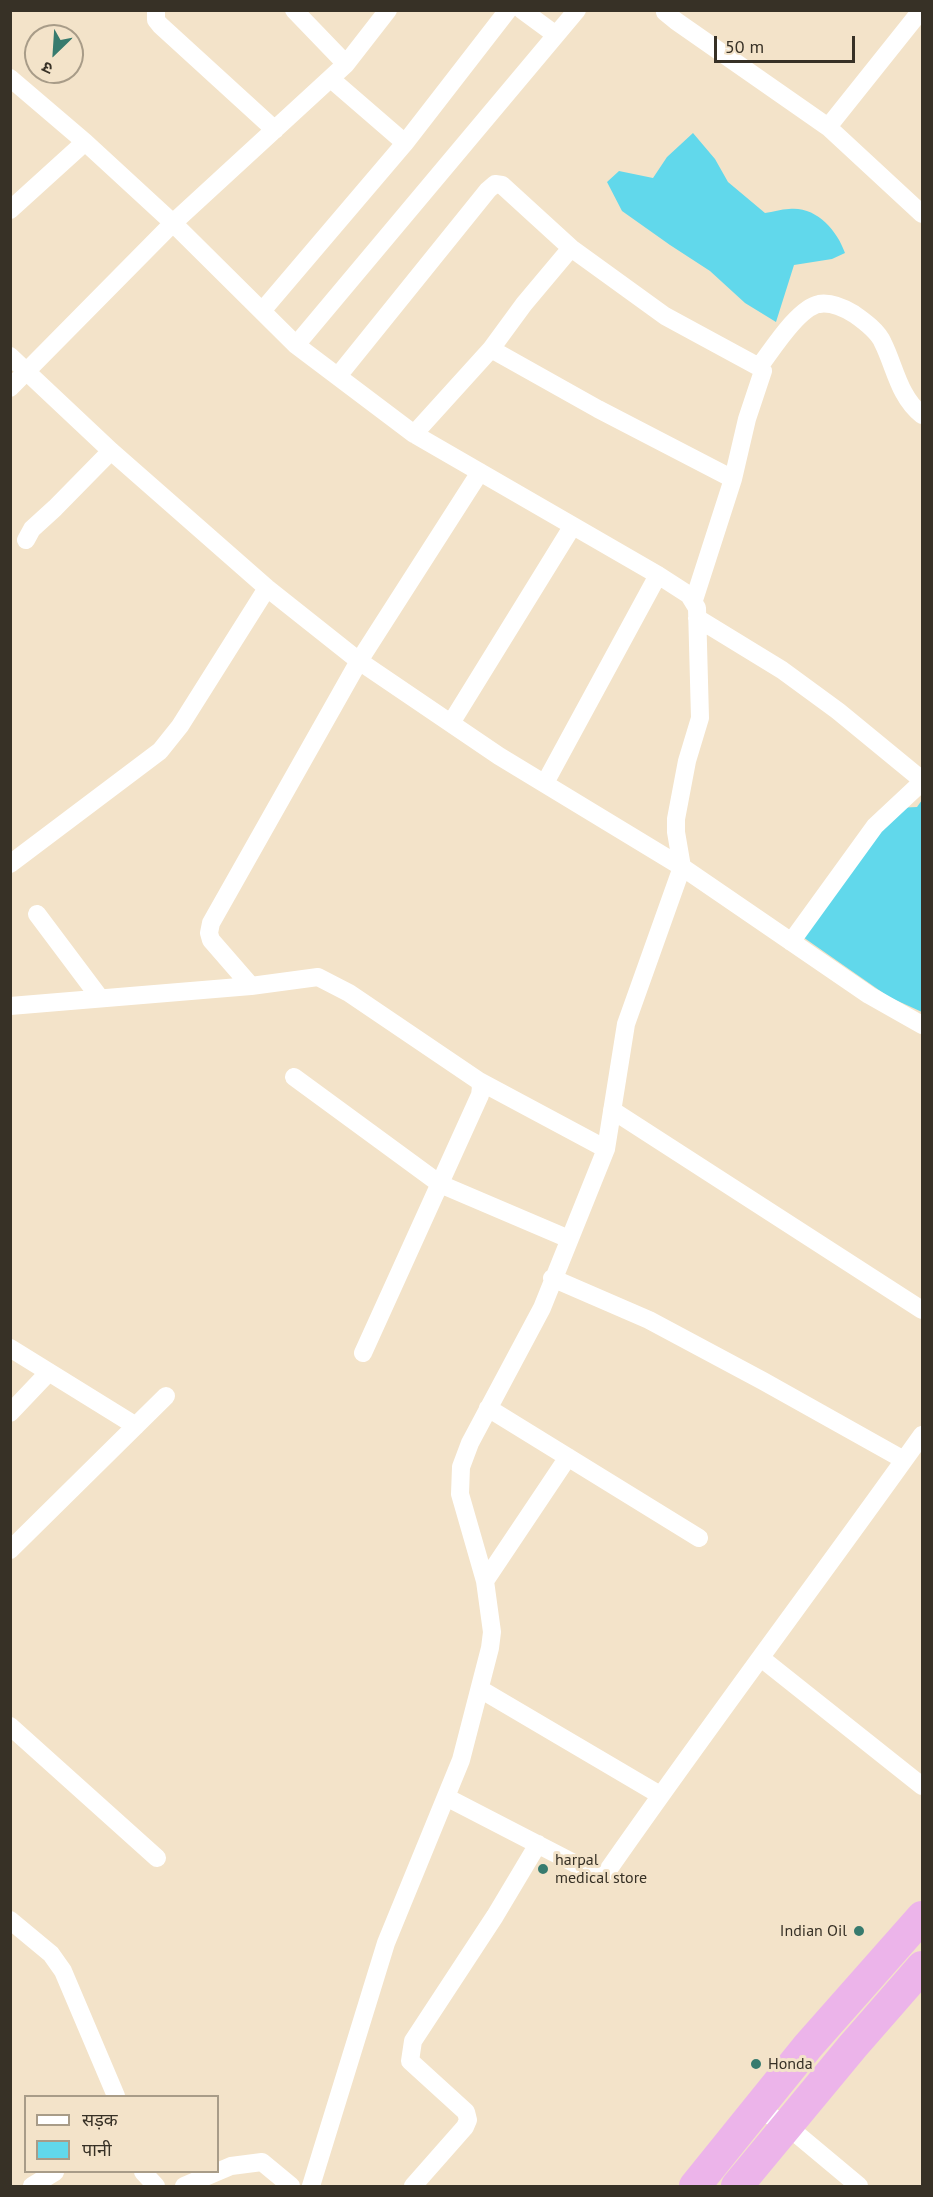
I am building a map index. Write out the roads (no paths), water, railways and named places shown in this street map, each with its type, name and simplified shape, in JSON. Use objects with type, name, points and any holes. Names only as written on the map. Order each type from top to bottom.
[{"type":"highway","points":[[695,2187],[808,2046],[922,1917]]},
{"type":"highway","points":[[737,2187],[786,2125],[922,1967]]},
{"type":"street","points":[[156,10],[156,20],[160,25],[275,130]]},
{"type":"street","points":[[294,10],[346,64]]},
{"type":"street","points":[[10,388],[173,223],[346,64],[388,10]]},
{"type":"street","points":[[262,311],[405,143],[507,10]]},
{"type":"street","points":[[522,10],[556,35]]},
{"type":"street","points":[[296,345],[578,10]]},
{"type":"street","points":[[666,10],[665,12],[676,21],[828,127],[922,214]]},
{"type":"street","points":[[828,127],[915,18]]},
{"type":"street","points":[[10,78],[85,142],[173,223],[296,345],[414,434],[658,574],[696,609],[838,711],[922,781],[875,826],[791,942]]},
{"type":"street","points":[[331,79],[405,143]]},
{"type":"street","points":[[10,210],[85,142]]},
{"type":"street","points":[[311,2187],[386,1943],[461,1760],[480,1689],[492,1632],[485,1581],[460,1494],[461,1467],[470,1443],[542,1308],[552,1278],[606,1149],[626,1024],[682,867],[676,819],[687,761],[700,718],[696,609],[734,479],[747,419],[763,371],[759,366],[665,316],[571,248],[502,185],[495,184],[338,376]]},
{"type":"street","points":[[414,434],[491,349],[524,304],[571,248]]},
{"type":"street","points":[[759,366],[784,334],[808,309],[819,304],[833,304],[860,319],[882,340],[907,398],[922,415]]},
{"type":"street","points":[[491,349],[598,409],[734,479]]},
{"type":"street","points":[[10,356],[111,451],[267,588],[359,661],[545,783],[682,867],[869,995],[922,1025]]},
{"type":"street","points":[[26,540],[32,529],[111,451]]},
{"type":"street","points":[[251,986],[212,940],[209,933],[211,923],[359,661],[480,472]]},
{"type":"street","points":[[451,723],[572,526]]},
{"type":"street","points":[[545,783],[658,574]]},
{"type":"street","points":[[10,864],[160,751],[180,726],[267,588]]},
{"type":"street","points":[[37,914],[100,998]]},
{"type":"street","points":[[10,1006],[251,986],[310,978],[326,980],[349,993],[479,1081],[606,1149]]},
{"type":"street","points":[[294,1077],[440,1184],[569,1239]]},
{"type":"street","points":[[363,1353],[480,1095],[479,1081]]},
{"type":"street","points":[[612,1110],[922,1310]]},
{"type":"street","points":[[552,1278],[649,1320],[904,1460]]},
{"type":"street","points":[[10,1348],[136,1426]]},
{"type":"street","points":[[10,1413],[49,1372]]},
{"type":"street","points":[[10,1550],[166,1396]]},
{"type":"street","points":[[488,1408],[699,1538]]},
{"type":"street","points":[[446,1797],[597,1875],[606,1873],[660,1795],[922,1435]]},
{"type":"street","points":[[485,1581],[568,1457]]},
{"type":"street","points":[[761,1658],[922,1786]]},
{"type":"street","points":[[480,1689],[660,1795]]},
{"type":"street","points":[[10,1726],[157,1858]]},
{"type":"street","points":[[413,2187],[465,2127],[468,2120],[466,2112],[410,2061],[413,2041],[495,1916],[538,1844]]},
{"type":"street","points":[[10,1920],[51,1954],[63,1971],[115,2095]]},
{"type":"street","points":[[757,2108],[786,2125],[859,2187]]},
{"type":"street","points":[[219,2171],[231,2166],[262,2162],[291,2187]]},
{"type":"street","points":[[32,2187],[53,2173]]},
{"type":"street","points":[[144,2173],[156,2187]]},
{"type":"street","points":[[184,2187],[215,2173]]},
{"type":"water","points":[[693,133],[715,159],[728,182],[765,213],[783,209],[808,211],[831,228],[845,253],[832,259],[794,265],[776,322],[745,303],[710,271],[622,211],[607,182],[619,171],[653,178],[667,157]]},
{"type":"water","points":[[922,800],[922,1012],[889,997],[800,935],[896,808],[917,807]]},
{"type":"place","name":"harpal medical store","points":[[543,1869]]},
{"type":"place","name":"Indian Oil","points":[[859,1931]]},
{"type":"place","name":"Honda","points":[[756,2064]]}]
